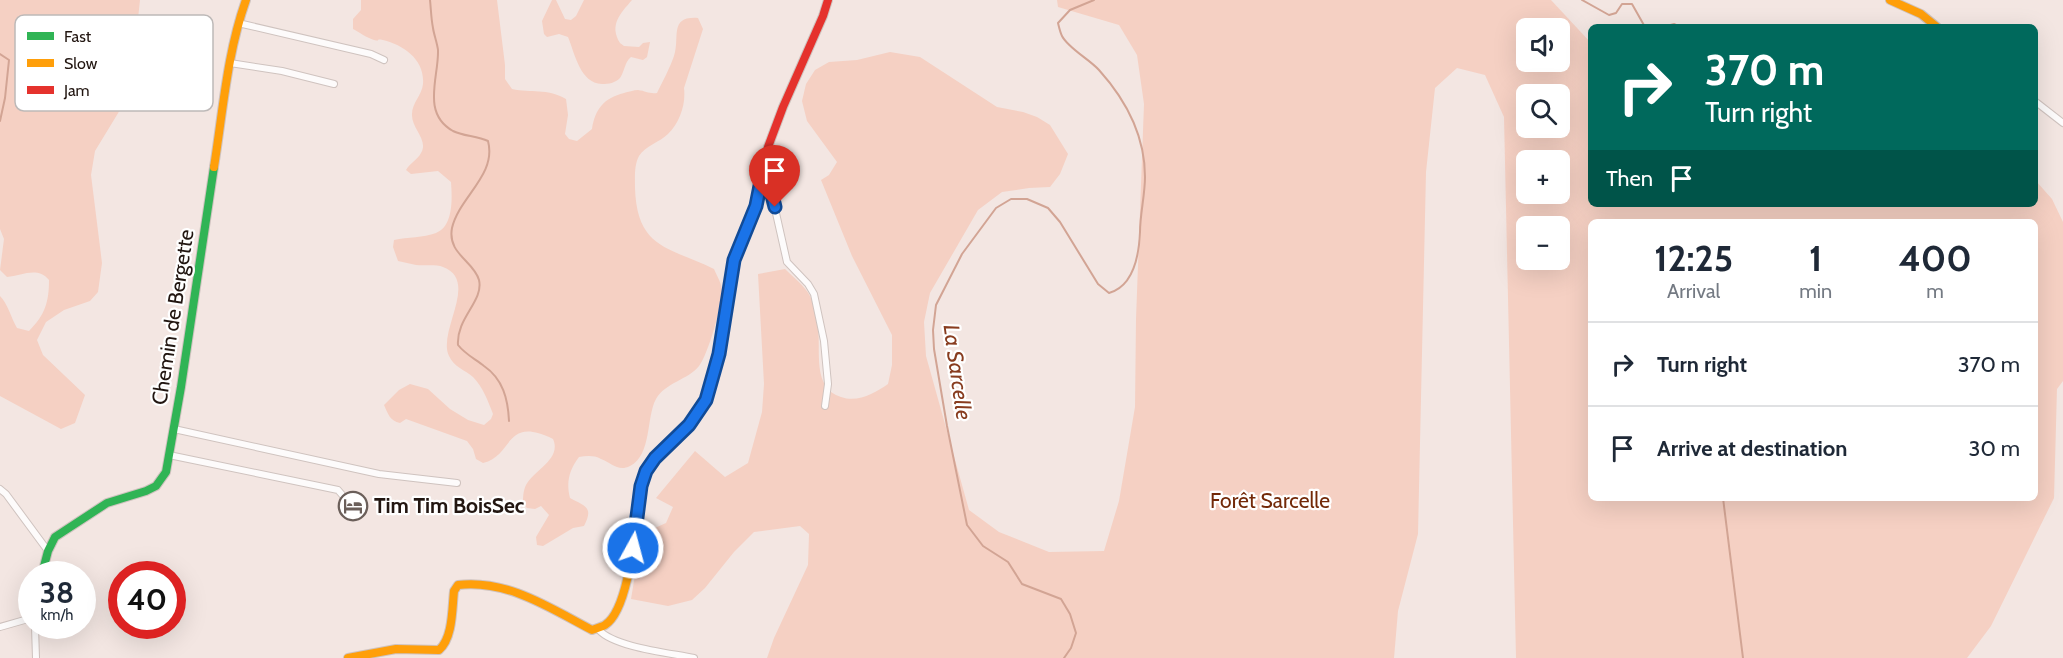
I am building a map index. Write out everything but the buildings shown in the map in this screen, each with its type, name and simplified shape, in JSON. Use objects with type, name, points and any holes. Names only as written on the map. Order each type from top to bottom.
[{"type":"street","name":"Chemin de Bergette","points":[[45,561],[55,537],[107,503],[156,486],[166,472],[230,63],[238,23],[246,0]]},
{"type":"street","points":[[348,658],[396,649],[439,650],[445,645],[448,636],[454,591],[458,585],[465,583],[509,590],[532,599],[592,630],[599,630],[606,626],[626,588],[641,486],[646,471],[655,458],[689,425],[706,400],[719,354],[734,260],[756,206],[768,149],[777,123],[828,0]]},
{"type":"street","points":[[1890,0],[1921,14],[1933,24]]},
{"type":"street","points":[[238,23],[371,54],[384,60]]},
{"type":"street","points":[[230,63],[282,71],[334,84]]},
{"type":"street","points":[[2038,104],[2063,123]]},
{"type":"street","points":[[762,176],[771,191],[787,262],[808,284],[814,294],[824,341],[828,384],[825,406]]},
{"type":"street","points":[[174,429],[379,474],[457,483]]},
{"type":"street","points":[[169,455],[338,490],[344,498]]},
{"type":"street","points":[[0,489],[48,551]]},
{"type":"street","points":[[0,627],[18,622]]},
{"type":"street","points":[[599,630],[605,637],[621,643],[694,658]]},
{"type":"street","points":[[35,639],[36,658]]},
{"type":"green space","points":[[0,0],[140,0],[138,15],[15,15],[15,111],[119,111],[95,151],[91,175],[102,263],[98,292],[90,301],[64,310],[46,322],[37,340],[43,355],[85,395],[75,423],[61,429],[0,396],[0,296],[17,328],[29,331],[45,308],[49,280],[39,273],[7,277],[0,270],[4,239],[0,229]]},
{"type":"green space","points":[[361,0],[497,0],[505,79],[512,89],[545,92],[566,99],[568,115],[565,134],[569,139],[577,141],[592,129],[598,110],[611,98],[636,90],[657,93],[674,56],[679,24],[683,20],[698,18],[703,29],[684,88],[684,100],[679,118],[668,134],[645,149],[639,156],[635,188],[637,208],[649,235],[670,250],[714,269],[722,291],[714,330],[699,366],[689,375],[665,389],[656,399],[645,445],[637,461],[622,468],[596,457],[579,457],[569,477],[568,487],[570,498],[580,503],[588,511],[587,520],[584,526],[573,528],[543,546],[537,545],[536,537],[549,515],[541,506],[535,509],[527,508],[523,504],[523,494],[530,480],[554,453],[553,439],[537,433],[517,434],[493,459],[483,463],[476,459],[467,441],[406,419],[400,423],[394,421],[384,405],[399,390],[410,384],[428,389],[450,409],[468,420],[484,425],[493,414],[477,381],[457,366],[449,356],[448,334],[458,295],[458,283],[453,274],[440,266],[416,265],[398,261],[393,247],[394,240],[426,236],[442,229],[451,210],[451,182],[438,171],[411,174],[406,170],[420,155],[423,148],[412,114],[422,88],[423,75],[417,61],[405,50],[391,42],[371,39],[353,29],[353,19],[361,10]]},
{"type":"green space","points":[[552,0],[556,0],[565,19],[571,20],[576,16],[584,0],[632,0],[617,20],[617,37],[624,46],[639,47],[643,43],[650,42],[647,57],[643,60],[631,57],[620,78],[614,82],[602,84],[588,79],[579,66],[568,37],[559,34],[547,37],[544,34],[542,21]]},
{"type":"green space","name":"Forêt Sarcelle","points":[[1057,0],[1551,0],[1568,18],[1516,18],[1516,72],[1570,72],[1570,20],[1588,40],[1588,207],[2038,207],[2038,183],[2052,199],[2063,222],[2063,381],[2057,389],[2054,498],[1991,626],[1967,658],[1516,658],[1504,117],[1485,75],[1457,68],[1435,88],[1426,172],[1418,534],[1398,611],[1394,658],[767,658],[808,565],[809,534],[800,526],[754,532],[692,600],[668,606],[631,599],[641,539],[648,531],[666,523],[673,507],[656,498],[695,451],[725,477],[748,463],[762,412],[764,384],[758,274],[785,269],[808,292],[813,303],[818,328],[822,378],[832,392],[847,399],[854,399],[872,394],[888,384],[892,365],[892,335],[852,256],[821,180],[829,175],[837,162],[807,121],[802,101],[806,84],[815,70],[829,62],[857,60],[890,52],[920,57],[997,107],[1037,117],[1050,125],[1068,154],[1060,174],[1050,187],[1002,192],[978,210],[930,293],[924,322],[926,356],[969,510],[999,532],[1049,552],[1104,551],[1119,501],[1135,407],[1144,104],[1137,55],[1119,25],[1058,7]]},
{"type":"waterway","points":[[430,0],[432,24],[438,50],[434,94],[437,115],[453,131],[488,141],[489,153],[487,165],[462,206],[452,228],[453,244],[479,280],[478,295],[461,326],[458,345],[496,377],[506,397],[509,421]]},
{"type":"waterway","name":"La Sarcelle","points":[[1064,658],[1071,648],[1076,633],[1070,614],[1061,599],[1022,584],[1008,562],[983,546],[967,525],[947,426],[933,330],[936,305],[962,254],[996,208],[1011,199],[1027,199],[1048,208],[1060,222],[1098,284],[1109,293],[1124,284],[1134,269],[1145,177],[1138,133],[1118,94],[1099,70],[1065,40],[1058,23],[1070,10],[1094,0]]},
{"type":"waterway","points":[[1582,0],[1609,15],[1616,13],[1622,4],[1632,4],[1643,24]]},
{"type":"waterway","points":[[0,54],[9,60],[0,121]]},
{"type":"waterway","points":[[1723,501],[1743,658]]},
{"type":"traffic: fast","points":[[45,561],[55,537],[107,503],[156,486],[166,472],[214,167]]},
{"type":"traffic: slow","points":[[214,167],[230,61],[246,0]]},
{"type":"traffic: slow","points":[[1890,0],[1921,14],[1933,24]]},
{"type":"traffic: slow","points":[[348,658],[396,649],[439,650],[447,638],[454,591],[458,585],[494,586],[528,597],[592,630],[604,626],[613,616],[626,585],[639,498]]},
{"type":"traffic: jam","points":[[639,498],[646,471],[652,461],[694,418],[707,398],[717,362],[733,265],[756,205],[768,147],[828,0]]},
{"type":"place","name":"Tim Tim BoisSec","points":[[353,506]]},
{"type":"route","points":[[633,548],[641,486],[646,471],[655,458],[689,425],[706,400],[719,354],[734,260],[756,206],[762,176],[771,191],[775,207]]}]
